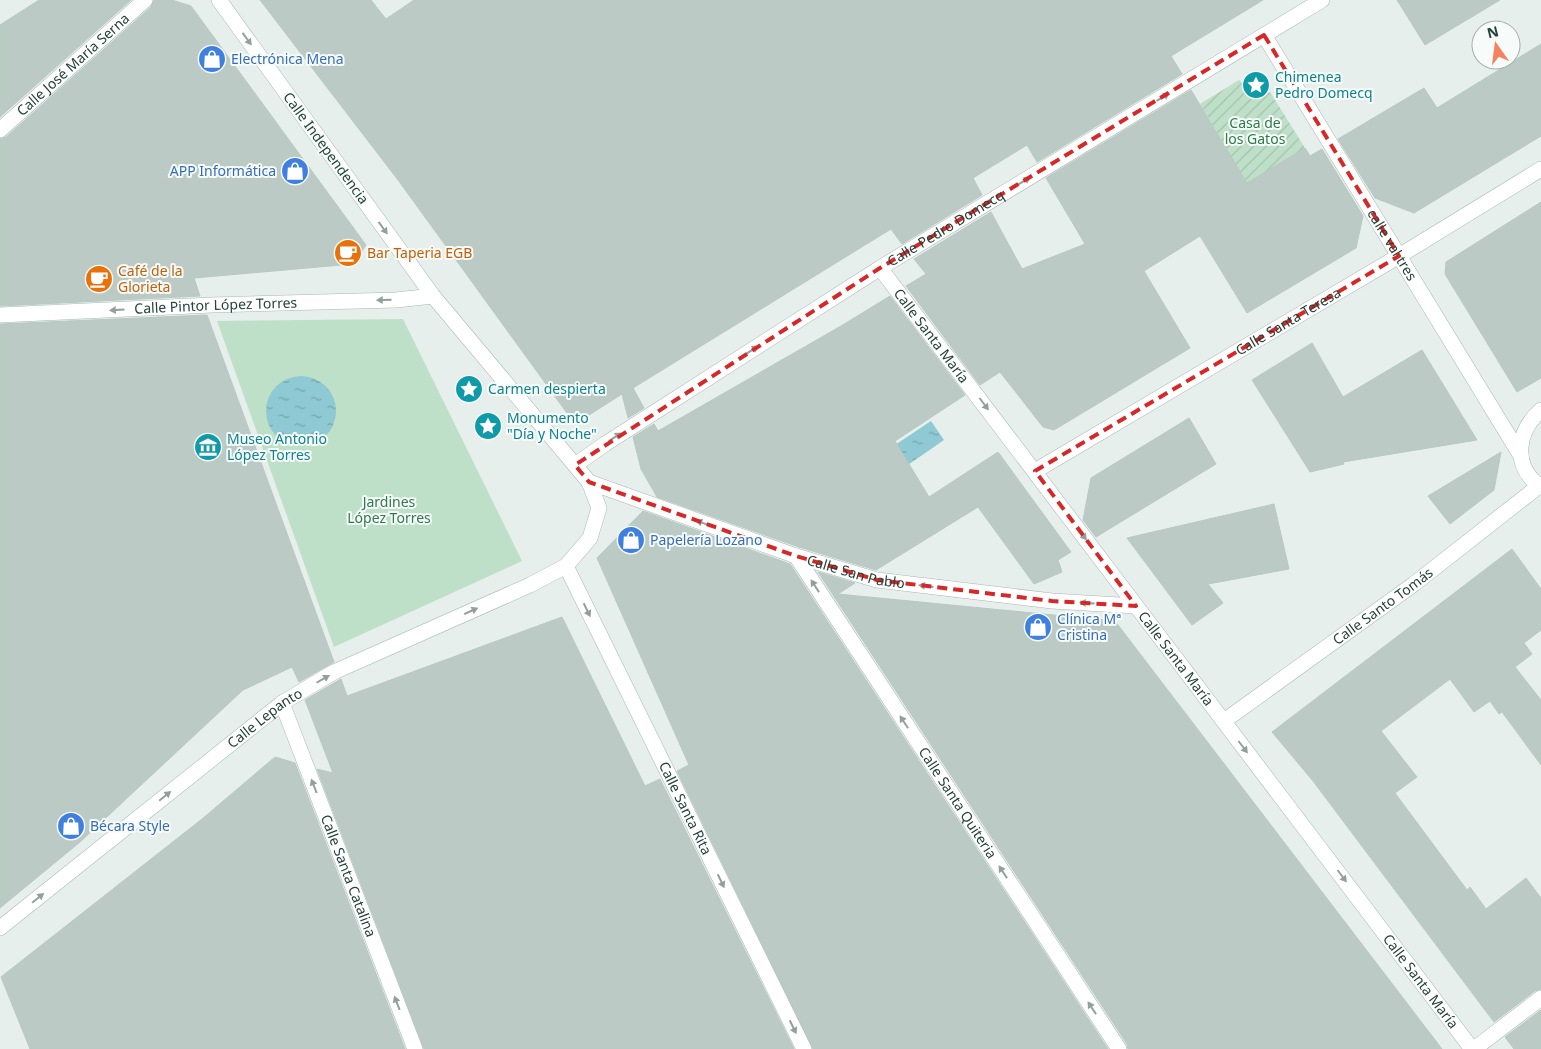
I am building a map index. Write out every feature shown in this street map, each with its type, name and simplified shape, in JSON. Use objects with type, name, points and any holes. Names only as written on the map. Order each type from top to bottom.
[{"type":"street","name":"Calle José María Serna","points":[[0,130],[145,0]]},
{"type":"street","name":"Calle Independencia","points":[[218,0],[433,296],[589,482]]},
{"type":"street","name":"Calle Pedro Domecq","points":[[575,465],[613,438],[880,268],[1322,0]]},
{"type":"street","name":"calle val tres","points":[[1264,35],[1521,456],[1528,476],[1540,487]]},
{"type":"street","name":"Calle Santa Teresa","points":[[1034,472],[1399,256],[1541,169]]},
{"type":"street","name":"Calle Santa María","points":[[880,268],[1473,1049]]},
{"type":"street","name":"Calle Pintor López Torres","points":[[0,315],[212,305],[396,300],[433,296]]},
{"type":"street","points":[[1521,456],[1520,448],[1523,433],[1530,421],[1541,410]]},
{"type":"street","points":[[566,566],[590,538],[599,508],[589,482]]},
{"type":"street","name":"Calle San Pablo","points":[[589,482],[796,556],[878,580],[1052,601],[1136,606]]},
{"type":"street","name":"Calle Santo Tomás","points":[[1224,721],[1414,584],[1540,487]]},
{"type":"street","name":"Calle Santa Quiteria","points":[[796,556],[1119,1049]]},
{"type":"street","name":"Calle Lepanto","points":[[0,928],[282,702],[334,672],[530,585],[566,566]]},
{"type":"street","name":"Calle Santa Rita","points":[[566,566],[804,1049]]},
{"type":"street","name":"Calle Santa Catalina","points":[[282,702],[415,1049]]},
{"type":"street","points":[[1473,1049],[1541,998]]},
{"type":"highlighted area","points":[[1264,35],[1399,256],[1035,471],[1136,606],[1052,601],[877,580],[796,556],[589,482],[575,465],[880,268]]},
{"type":"green space","name":"Casa de los Gatos","points":[[1239,80],[1254,95],[1270,92],[1305,148],[1247,183],[1200,104]]},
{"type":"green space","name":"Jardines López Torres","points":[[403,319],[522,561],[334,647],[217,321]]},
{"type":"water","points":[[294,376],[308,376],[321,382],[330,391],[336,404],[334,424],[326,436],[308,446],[294,446],[281,440],[272,431],[266,418],[266,404],[272,391],[281,382]]},
{"type":"water","points":[[931,421],[944,440],[902,469],[889,449]]},
{"type":"building","points":[[39,0],[131,0],[0,117],[0,25]]},
{"type":"building","points":[[154,0],[172,0],[191,6],[366,245],[353,264],[194,278],[200,296],[0,306],[0,139],[6,137],[151,7]]},
{"type":"building","points":[[260,0],[371,0],[386,19],[414,0],[1263,0],[1171,56],[1182,74],[1037,162],[1027,145],[973,178],[982,195],[902,244],[891,229],[633,388],[644,408],[628,418],[622,394],[575,424],[398,180]]},
{"type":"building","points":[[1397,0],[1500,0],[1425,45]]},
{"type":"building","points":[[1541,44],[1541,136],[1414,213],[1375,198],[1338,139],[1424,88],[1437,108],[1499,70],[1521,70],[1521,56]]},
{"type":"building","points":[[1191,90],[1247,183],[1305,148],[1310,156],[1322,149],[1363,216],[1356,248],[1247,313],[1200,236],[1144,271],[1190,348],[1054,430],[1043,427],[1000,372],[980,385],[906,286],[926,274],[914,259],[991,212],[1022,269],[1085,244],[1046,178]]},
{"type":"building","points":[[1541,202],[1541,378],[1517,392],[1445,274],[1446,262]]},
{"type":"building","points":[[890,296],[965,395],[895,441],[929,497],[998,452],[1071,552],[1058,560],[1062,572],[1034,584],[978,507],[876,570],[799,547],[657,497],[641,469],[633,437],[654,424],[658,431]]},
{"type":"building","points":[[207,315],[334,662],[299,682],[292,667],[243,690],[80,842],[0,908],[0,324]]},
{"type":"building","points":[[1312,343],[1343,397],[1422,350],[1477,440],[1343,462],[1344,464],[1310,472],[1252,380]]},
{"type":"building","points":[[1189,418],[1216,464],[1096,537],[1083,520],[1091,478]]},
{"type":"building","points":[[1501,452],[1494,490],[1450,524],[1428,496]]},
{"type":"building","points":[[1274,504],[1289,569],[1208,584],[1223,603],[1192,625],[1127,538]]},
{"type":"building","points":[[643,511],[790,564],[1108,1049],[813,1049],[677,771],[689,765],[597,558]]},
{"type":"building","points":[[1512,549],[1541,589],[1541,630],[1524,643],[1532,654],[1515,667],[1541,700],[1541,765],[1502,712],[1499,714],[1490,701],[1474,712],[1450,679],[1381,731],[1417,777],[1395,793],[1467,890],[1470,887],[1486,909],[1526,878],[1541,898],[1541,989],[1535,991],[1494,1022],[1313,781],[1272,732]]},
{"type":"building","points":[[818,572],[855,583],[838,594],[1115,621],[1442,1049],[1128,1049],[1127,1044]]},
{"type":"building","points":[[562,617],[645,786],[660,779],[794,1049],[424,1049],[317,769],[333,773],[305,700],[341,679],[347,696]]},
{"type":"building","points":[[275,757],[295,763],[405,1049],[30,1049],[1,977],[202,819]]},
{"type":"building","points":[[1541,1010],[1541,1049],[1514,1049],[1505,1037]]},
{"type":"place","name":"Electrónica Mena","points":[[212,59]]},
{"type":"place","name":"Chimenea Pedro Domecq","points":[[1256,85]]},
{"type":"place","name":"APP Informática","points":[[295,171]]},
{"type":"place","name":"Bar Taperia EGB","points":[[348,253]]},
{"type":"place","name":"Café de la Glorieta","points":[[99,279]]},
{"type":"place","name":"Carmen despierta","points":[[469,389]]},
{"type":"place","name":"Monumento \"Día y Noche\"","points":[[488,426]]},
{"type":"place","name":"Museo Antonio López Torres","points":[[208,447]]},
{"type":"place","name":"Papelería Lozano","points":[[631,540]]},
{"type":"place","name":"Clínica Mª Cristina","points":[[1038,627]]},
{"type":"place","name":"Bécara Style","points":[[71,826]]}]
